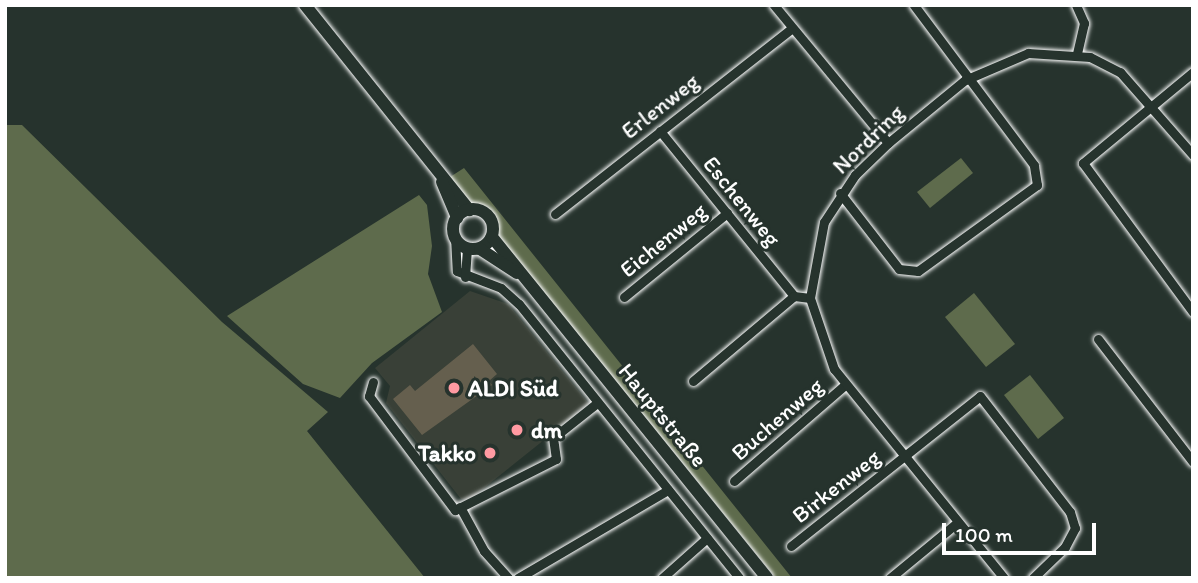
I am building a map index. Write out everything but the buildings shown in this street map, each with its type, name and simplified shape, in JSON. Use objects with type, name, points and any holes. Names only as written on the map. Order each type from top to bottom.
[{"type":"street","name":"Hauptstraße","points":[[305,5],[469,210],[489,216],[492,237],[766,578]]},
{"type":"street","points":[[774,5],[791,29],[888,143]]},
{"type":"street","points":[[840,193],[899,269],[918,271],[1037,185],[1034,165],[965,80],[914,5]]},
{"type":"street","points":[[1076,5],[1084,23],[1077,54]]},
{"type":"street","name":"Erlenweg","points":[[555,214],[791,29]]},
{"type":"street","name":"Nordring","points":[[1004,578],[845,385],[819,336],[810,298],[814,254],[840,193],[888,143],[965,80],[1028,53],[1077,54],[1120,72],[1152,104],[1193,155]]},
{"type":"street","points":[[1193,72],[1083,163],[1189,297],[1193,312]]},
{"type":"street","name":"Eschenweg","points":[[660,131],[794,296]]},
{"type":"street","name":"Hauptstraße","points":[[438,172],[457,218],[455,237],[526,279]]},
{"type":"street","points":[[457,218],[469,210]]},
{"type":"street","name":"Eichenweg","points":[[624,297],[727,213]]},
{"type":"street","points":[[455,237],[453,266],[464,276],[509,294],[739,578]]},
{"type":"street","points":[[464,276],[474,249],[492,237]]},
{"type":"street","points":[[693,381],[794,296],[810,298]]},
{"type":"street","points":[[1098,340],[1193,462]]},
{"type":"street","points":[[373,382],[369,396],[455,510],[556,459],[553,438],[597,403]]},
{"type":"street","name":"Buchenweg","points":[[734,481],[845,385]]},
{"type":"street","name":"Birkenweg","points":[[791,546],[980,396],[1070,512],[1075,528],[1065,547],[1033,578]]},
{"type":"street","points":[[518,578],[668,490]]},
{"type":"street","points":[[460,507],[484,551],[509,578]]},
{"type":"street","points":[[890,578],[958,522]]},
{"type":"street","points":[[662,578],[707,538]]},
{"type":"shaded area","points":[[470,291],[508,304],[589,404],[469,500],[461,499],[386,403],[390,386],[375,368]]},
{"type":"green space","points":[[5,125],[22,125],[222,322],[328,412],[307,431],[425,578],[5,578]]},
{"type":"green space","points":[[961,158],[973,173],[930,208],[917,192]]},
{"type":"green space","points":[[464,168],[792,578],[776,578],[498,236],[489,213],[469,204],[450,177]]},
{"type":"green space","points":[[419,195],[427,205],[432,246],[428,274],[442,312],[372,363],[340,398],[303,384],[227,316]]},
{"type":"green space","points":[[974,293],[1015,344],[986,367],[945,317]]},
{"type":"green space","points":[[1030,375],[1064,418],[1038,439],[1004,395]]},
{"type":"place","name":"ALDI Süd","points":[[454,388]]},
{"type":"place","name":"dm","points":[[517,430]]},
{"type":"place","name":"Takko","points":[[490,453]]}]
